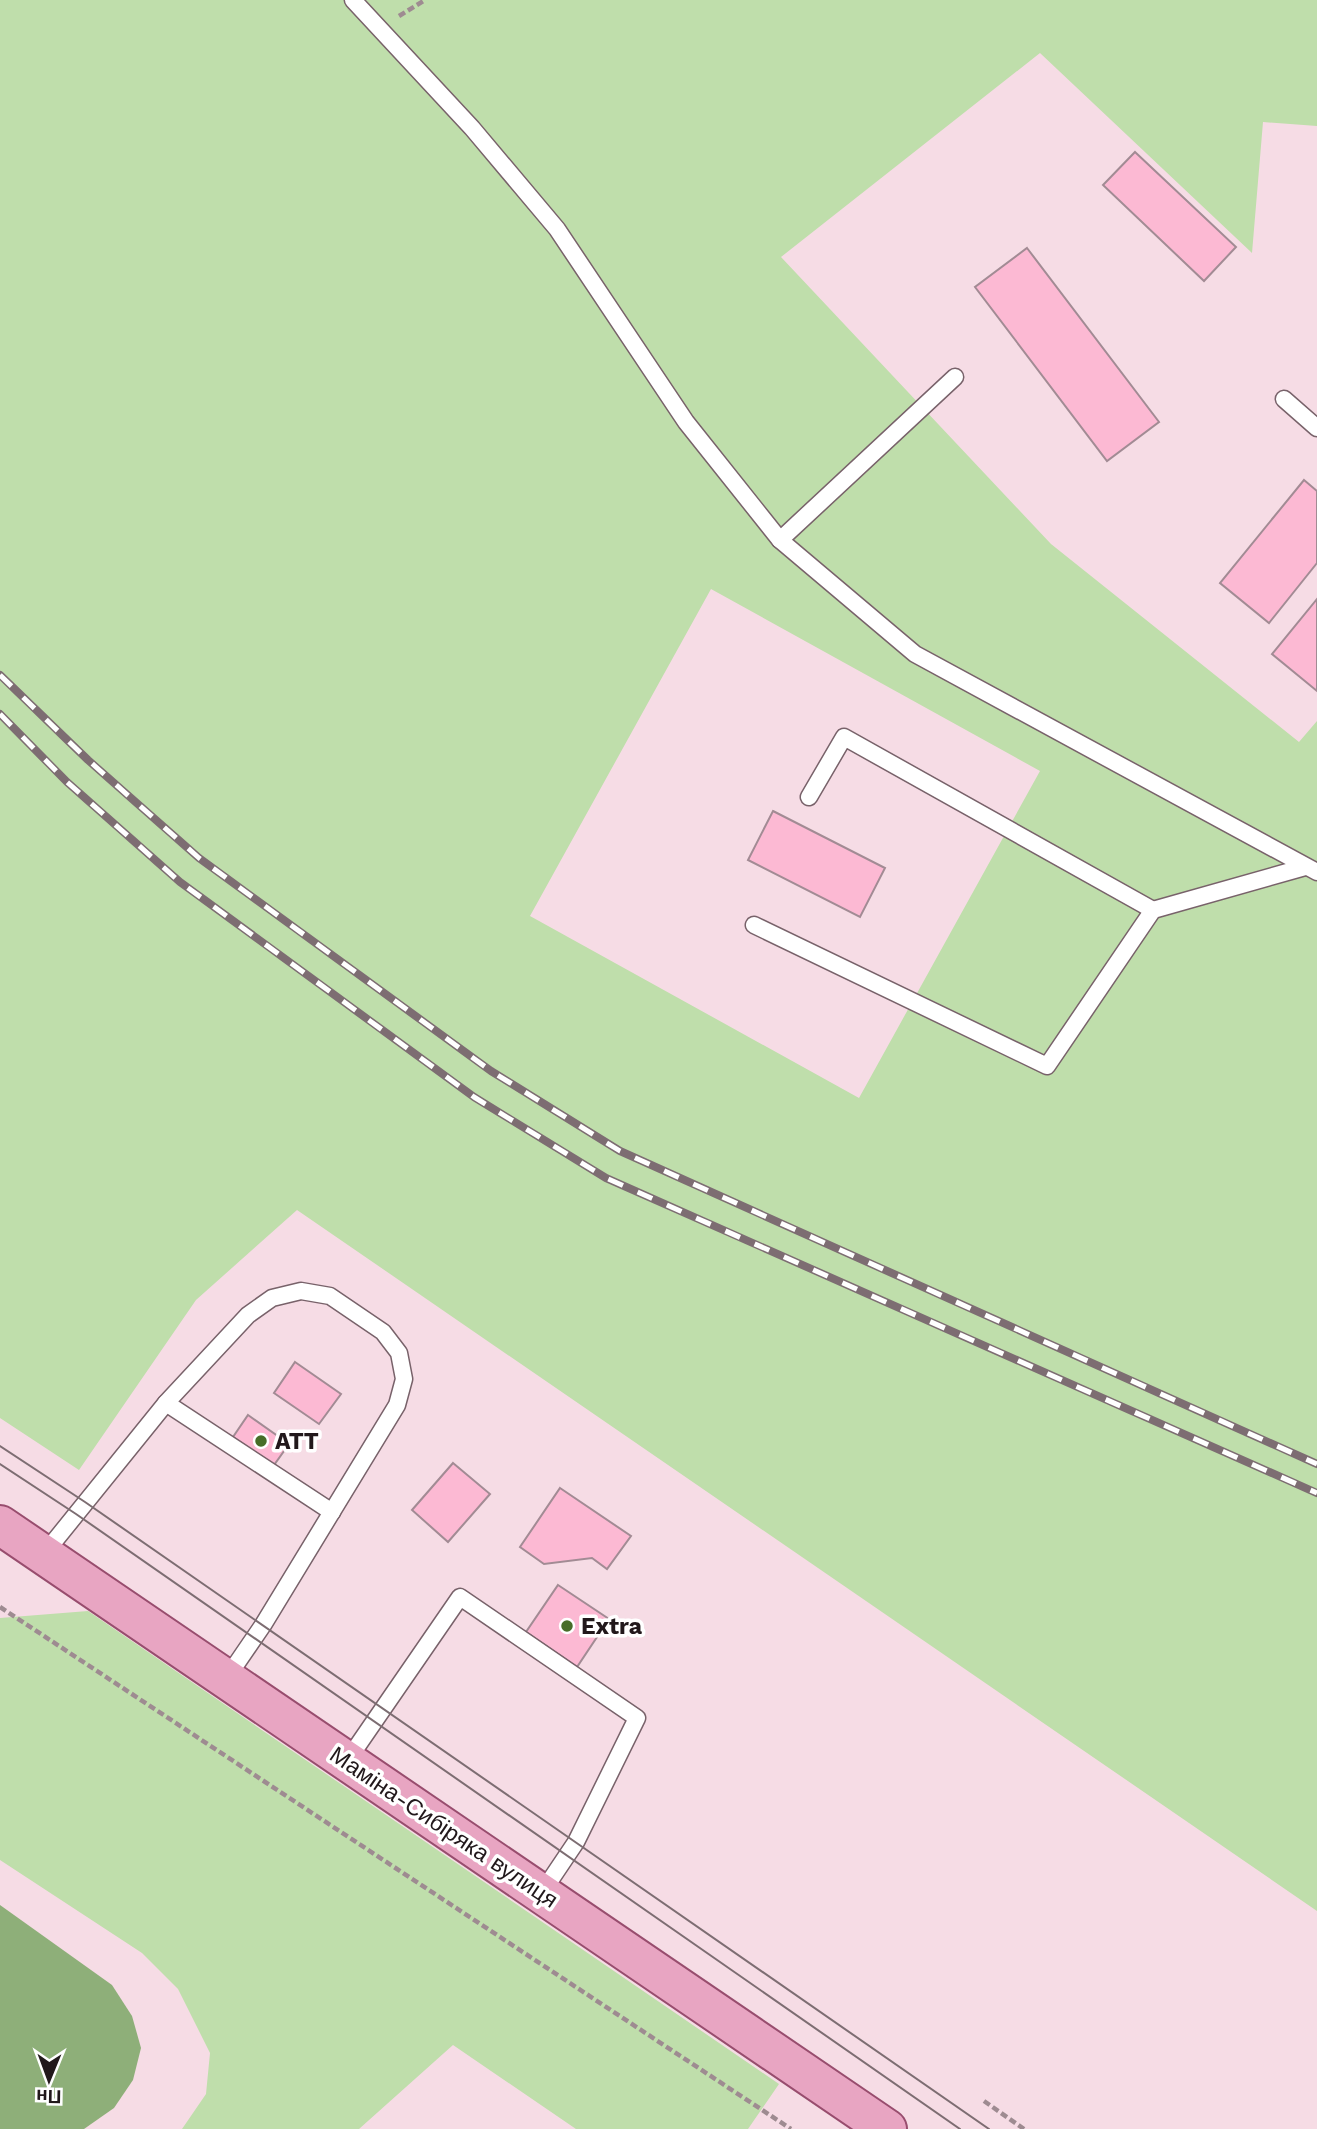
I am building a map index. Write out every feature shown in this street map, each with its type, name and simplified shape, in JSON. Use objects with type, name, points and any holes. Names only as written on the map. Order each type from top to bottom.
[{"type":"main road","name":"Маміна-Сибіряка вулиця","points":[[0,1525],[887,2129]]},
{"type":"lane","points":[[353,0],[472,128],[557,229],[686,422],[780,540],[915,654],[1311,870]]},
{"type":"lane","points":[[780,540],[955,377]]},
{"type":"lane","points":[[1284,399],[1317,428]]},
{"type":"lane","points":[[808,797],[844,737],[1153,910]]},
{"type":"lane","points":[[754,925],[1047,1066],[1153,910],[1311,870]]},
{"type":"lane","points":[[44,1554],[166,1403],[248,1315],[272,1298],[301,1291],[330,1296],[383,1332],[399,1353],[404,1380],[397,1405],[263,1625],[226,1679]]},
{"type":"lane","points":[[166,1403],[332,1512]]},
{"type":"lane","points":[[347,1761],[460,1597],[637,1718],[576,1842],[541,1894]]},
{"type":"path","points":[[0,1607],[791,2129]]},
{"type":"path","points":[[984,2101],[1024,2129]]},
{"type":"shaded area","points":[[0,0],[1317,0],[1317,126],[1263,122],[1252,253],[1040,53],[781,257],[1051,544],[1299,742],[1317,721],[1317,1911],[297,1210],[196,1300],[79,1470],[0,1418]],"holes":[[[711,589],[1040,771],[859,1098],[530,916]]]},
{"type":"shaded area","points":[[88,1611],[779,2084],[748,2129],[576,2129],[453,2045],[359,2129],[182,2129],[206,2094],[210,2053],[178,1989],[142,1953],[0,1860],[0,1618]]},
{"type":"shaded area","points":[[0,1905],[112,1985],[132,2016],[141,2048],[133,2080],[114,2108],[84,2129],[0,2129]]},
{"type":"building","points":[[1135,152],[1236,247],[1204,281],[1103,185]]},
{"type":"building","points":[[1027,248],[1159,422],[1107,461],[975,287]]},
{"type":"building","points":[[1304,480],[1317,491],[1317,563],[1269,623],[1220,583]]},
{"type":"building","points":[[1317,599],[1317,691],[1272,654]]},
{"type":"building","points":[[773,811],[885,868],[860,917],[748,860]]},
{"type":"building","points":[[295,1362],[341,1394],[319,1424],[274,1393]]},
{"type":"building","points":[[248,1415],[289,1444],[274,1465],[233,1437]]},
{"type":"building","points":[[453,1463],[490,1494],[448,1542],[412,1510]]},
{"type":"building","points":[[560,1488],[631,1536],[607,1569],[592,1558],[544,1564],[520,1547]]},
{"type":"building","points":[[558,1585],[609,1619],[577,1667],[526,1632]]},
{"type":"tram line","points":[[0,1446],[85,1502],[989,2129]]},
{"type":"tram line","points":[[0,1464],[76,1514],[960,2129]]},
{"type":"railway","points":[[0,675],[88,760],[199,858],[491,1071],[620,1151],[1317,1464]]},
{"type":"railway","points":[[0,714],[67,782],[180,882],[474,1097],[606,1178],[1317,1493]]},
{"type":"place","name":"ATT","points":[[261,1441]]},
{"type":"place","name":"Extra","points":[[567,1626]]}]
